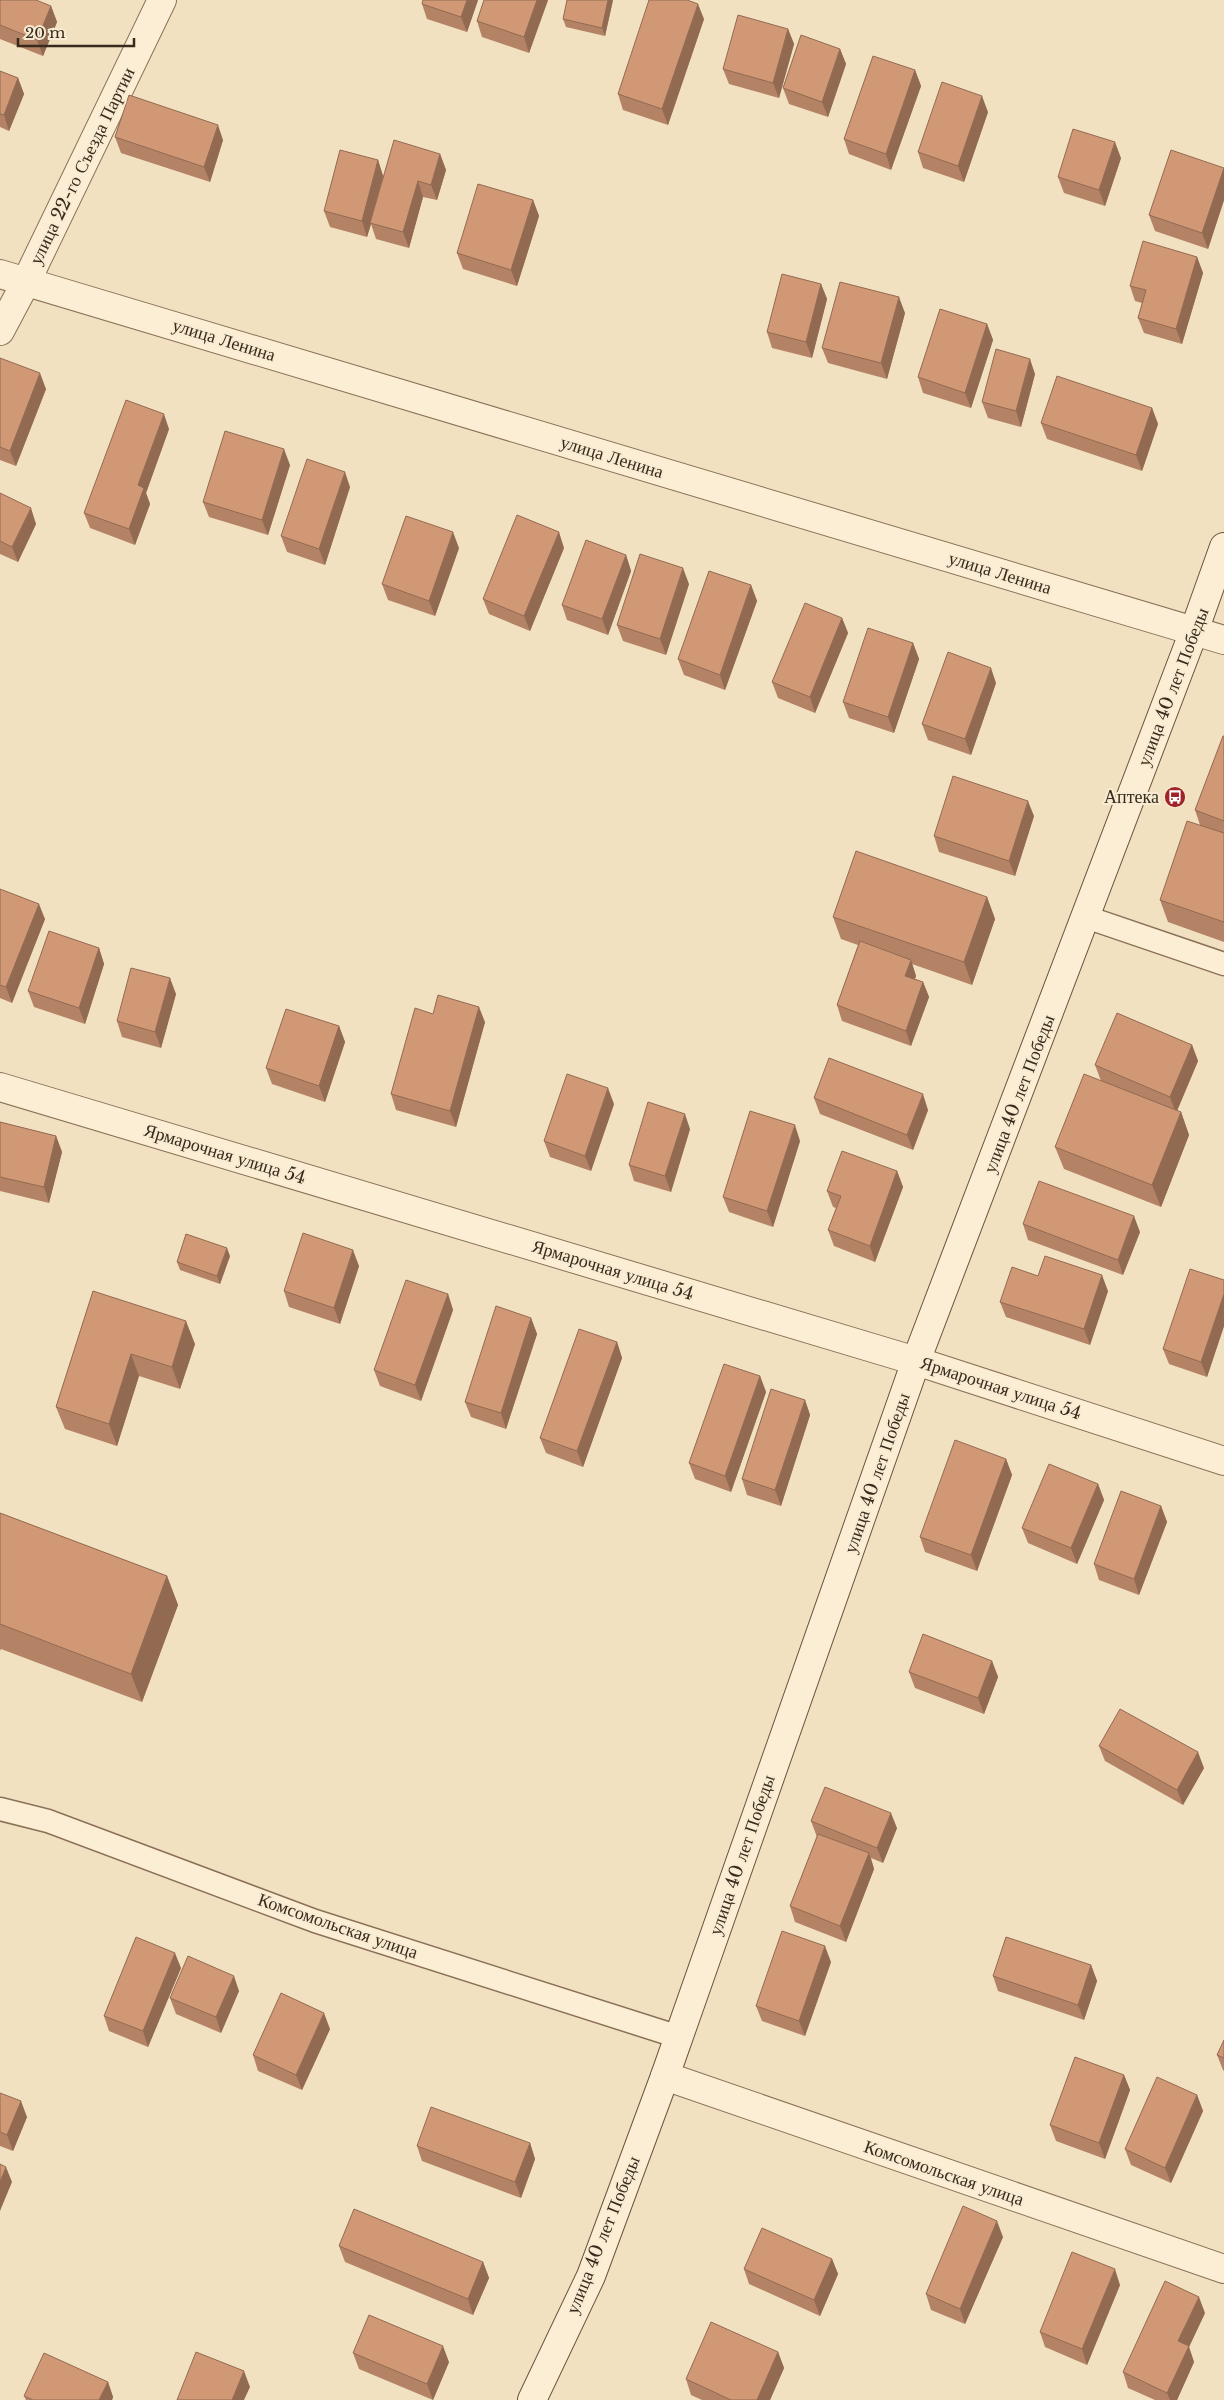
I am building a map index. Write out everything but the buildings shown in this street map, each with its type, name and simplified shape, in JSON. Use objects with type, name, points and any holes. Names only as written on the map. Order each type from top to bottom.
[{"type":"street","name":"улица 22-го Съезда Партии","points":[[0,330],[26,282],[162,0]]},
{"type":"street","name":"улица Ленина","points":[[0,274],[1224,640]]},
{"type":"street","name":"улица 40 лет Победы","points":[[532,2400],[591,2276],[665,2076],[916,1360],[1086,917],[1224,547]]},
{"type":"street","name":"Ярмарочная улица 54","points":[[0,1087],[916,1360],[1224,1461]]},
{"type":"street","name":"Комсомольская улица","points":[[665,2076],[1224,2269]]},
{"type":"lane","points":[[1086,917],[1224,964]]},
{"type":"lane","name":"Комсомольская улица","points":[[0,1809],[48,1821],[315,1921],[678,2037]]},
{"type":"place","name":"Аптека","points":[[1175,797]]}]
